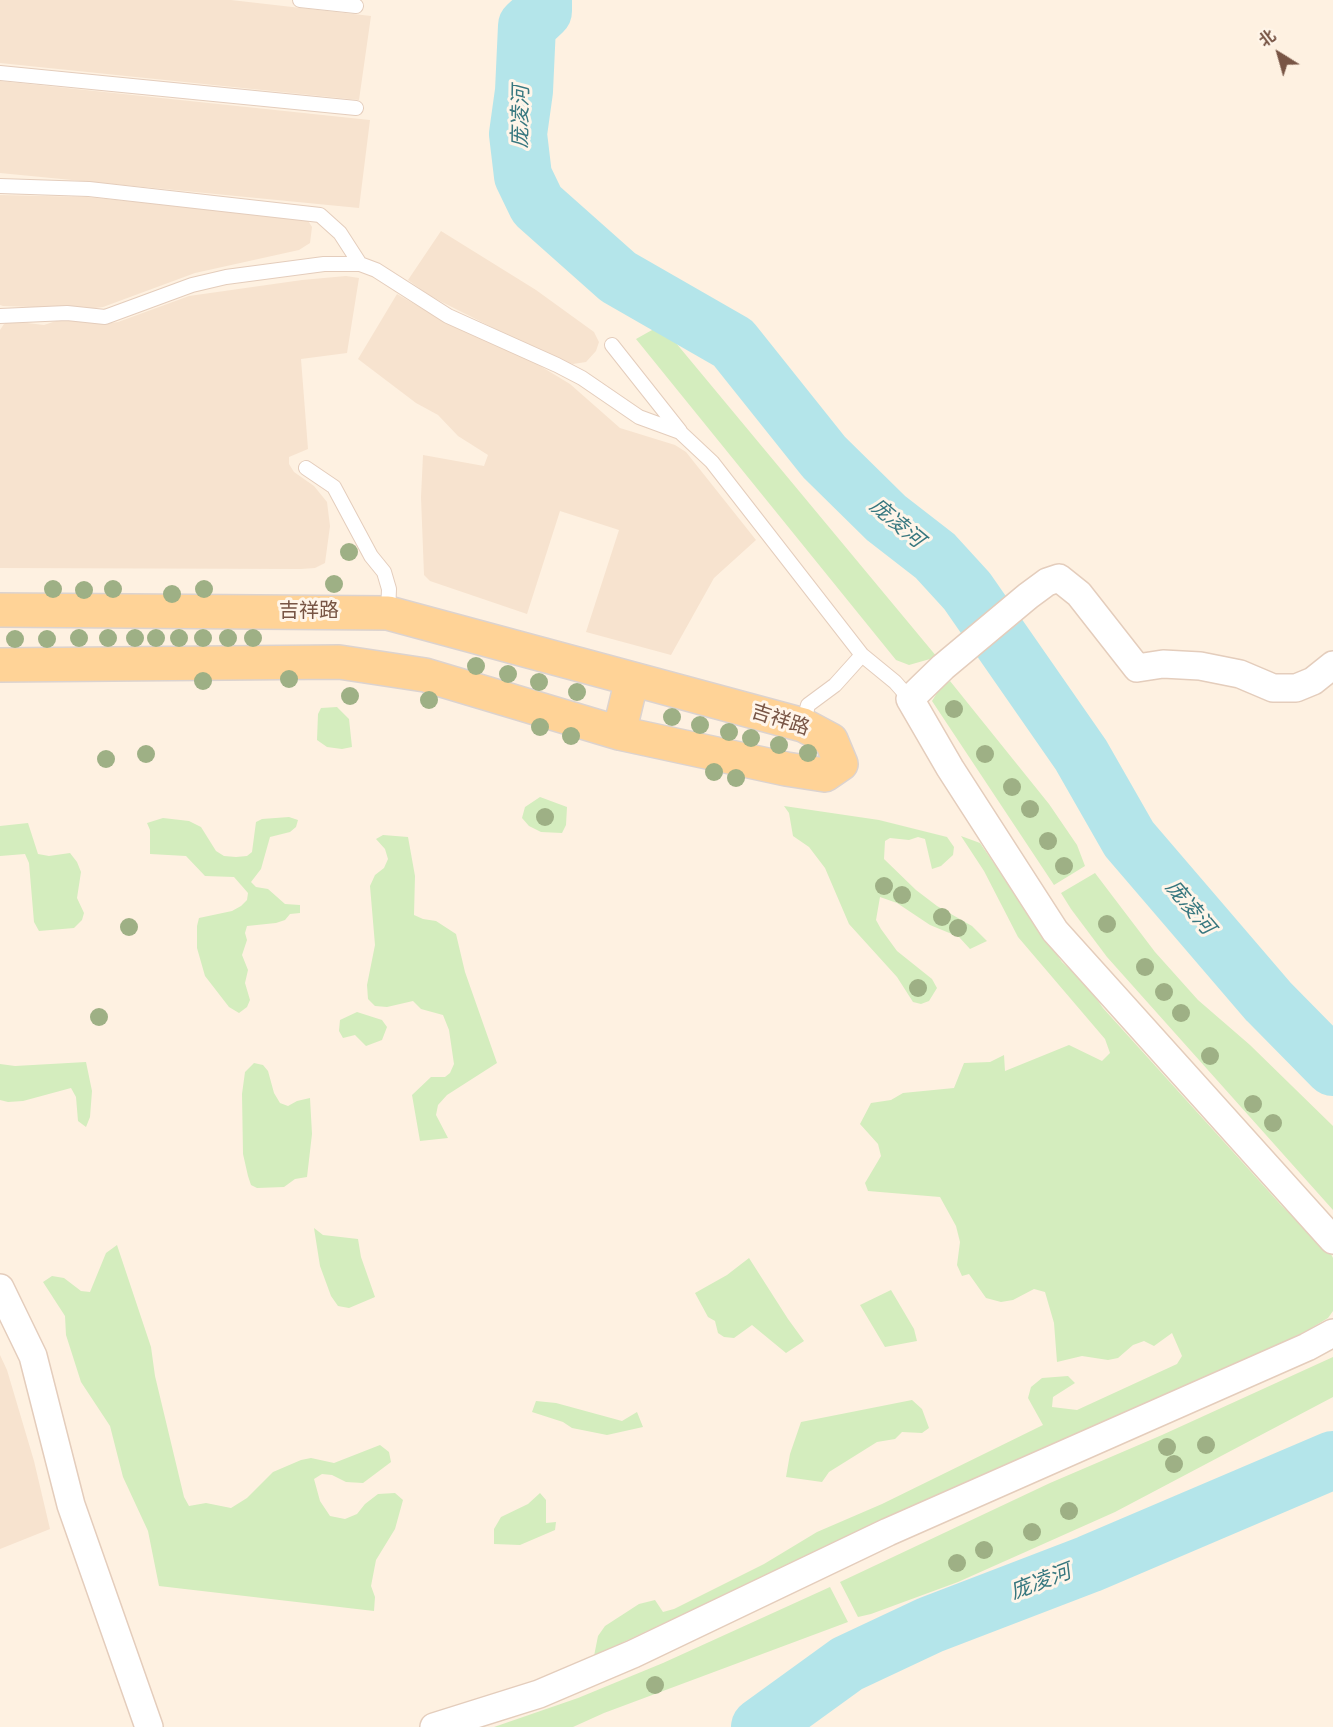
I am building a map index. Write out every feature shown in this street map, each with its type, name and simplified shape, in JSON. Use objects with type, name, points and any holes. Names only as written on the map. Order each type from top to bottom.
[{"type":"main road","name":"吉祥路","points":[[0,610],[388,613],[803,725],[831,740],[839,754],[841,764],[825,775],[786,770],[619,733],[425,675],[339,662],[0,665]]},
{"type":"main road","points":[[619,733],[632,679]]},
{"type":"street","points":[[1333,665],[1313,681],[1296,688],[1273,688],[1240,674],[1200,666],[1163,664],[1137,668],[1086,602],[1059,578],[1047,582],[1028,596],[910,699],[950,768],[1055,931],[1333,1240]]},
{"type":"street","points":[[0,1288],[7,1317],[33,1356],[71,1505],[149,1727]]},
{"type":"street","points":[[434,1727],[538,1695],[633,1654],[888,1532],[1307,1347],[1333,1332]]},
{"type":"lane","points":[[300,0],[356,6]]},
{"type":"lane","points":[[0,73],[356,108]]},
{"type":"lane","points":[[0,186],[89,189],[320,215],[340,233],[360,264]]},
{"type":"lane","points":[[0,316],[67,314],[105,317],[192,285],[226,277],[324,264],[360,264],[392,280],[412,296],[448,316],[582,378],[639,417],[680,432]]},
{"type":"lane","points":[[612,345],[680,432],[712,462],[862,655],[895,682],[910,699]]},
{"type":"lane","points":[[306,468],[334,487],[371,556],[384,572],[389,589],[388,613]]},
{"type":"lane","points":[[803,725],[808,705],[836,685],[862,655]]},
{"type":"shaded area","points":[[0,0],[231,0],[371,16],[359,100],[0,63]]},
{"type":"shaded area","points":[[0,81],[370,120],[359,208],[0,173]]},
{"type":"shaded area","points":[[0,195],[87,197],[307,219],[312,227],[310,243],[299,250],[195,273],[103,307],[88,309],[3,306],[0,305]]},
{"type":"shaded area","points":[[441,231],[536,290],[594,332],[599,342],[596,351],[586,362],[573,364],[557,360],[430,296],[408,280]]},
{"type":"shaded area","points":[[346,276],[359,278],[347,353],[301,359],[308,449],[289,457],[289,464],[294,472],[314,486],[327,502],[330,526],[325,563],[315,568],[301,569],[0,568],[0,330],[4,324],[11,321],[44,325],[62,319],[104,324],[118,322],[189,296]]},
{"type":"shaded area","points":[[397,294],[446,322],[532,361],[570,384],[620,428],[675,445],[686,452],[756,540],[714,578],[671,655],[586,632],[619,530],[560,511],[527,614],[430,581],[424,575],[421,497],[423,455],[484,466],[488,455],[458,436],[438,415],[416,403],[358,359]]},
{"type":"shaded area","points":[[0,1355],[7,1370],[34,1461],[50,1529],[0,1549]]},
{"type":"green space","points":[[661,325],[937,657],[909,665],[896,660],[636,339]]},
{"type":"green space","points":[[950,681],[1049,804],[1077,845],[1085,866],[1054,885],[932,701],[940,688]]},
{"type":"green space","points":[[337,707],[349,719],[352,747],[342,749],[327,747],[317,740],[318,714],[321,708]]},
{"type":"green space","points":[[540,797],[567,807],[566,825],[562,833],[541,832],[529,826],[522,818],[525,807]]},
{"type":"green space","points":[[784,806],[879,820],[947,837],[954,847],[953,855],[941,866],[932,869],[925,839],[918,837],[909,840],[890,838],[885,841],[884,859],[916,890],[937,906],[972,926],[987,941],[970,949],[959,937],[930,925],[897,903],[880,897],[876,920],[881,929],[897,951],[932,979],[937,988],[929,1001],[921,1004],[913,1002],[897,977],[849,924],[825,868],[809,847],[793,836],[789,813]]},
{"type":"green space","points":[[289,817],[298,820],[296,827],[290,832],[270,837],[261,869],[251,882],[256,887],[268,889],[285,904],[300,905],[300,913],[290,914],[285,920],[276,923],[247,926],[245,933],[247,940],[242,955],[248,970],[245,983],[250,1000],[247,1007],[239,1013],[229,1007],[205,976],[197,948],[197,926],[199,918],[232,911],[241,906],[247,900],[248,893],[234,877],[205,876],[186,856],[150,854],[150,830],[147,823],[163,818],[189,821],[201,827],[216,851],[224,856],[236,857],[247,856],[252,852],[256,822],[262,819]]},
{"type":"green space","points":[[28,823],[38,854],[49,856],[70,853],[77,862],[81,872],[77,898],[84,913],[82,920],[74,928],[39,931],[34,922],[29,863],[25,854],[0,856],[0,826]]},
{"type":"green space","points":[[383,835],[408,837],[415,876],[414,915],[436,921],[456,934],[465,972],[497,1063],[447,1095],[438,1105],[436,1115],[448,1138],[420,1141],[412,1095],[431,1077],[445,1077],[450,1073],[454,1064],[449,1030],[443,1015],[421,1009],[413,1001],[387,1007],[375,1006],[368,999],[367,985],[375,945],[370,886],[375,875],[384,868],[388,859],[385,849],[376,839]]},
{"type":"green space","points":[[961,836],[980,843],[1062,962],[1086,984],[1103,1008],[1281,1205],[1330,1252],[1333,1258],[1333,1311],[1328,1318],[1267,1351],[959,1485],[594,1656],[598,1636],[605,1626],[639,1604],[655,1600],[663,1612],[674,1609],[764,1564],[817,1532],[882,1504],[1043,1425],[1028,1398],[1031,1387],[1042,1378],[1068,1376],[1075,1383],[1053,1397],[1052,1407],[1077,1410],[1177,1364],[1182,1356],[1172,1333],[1154,1346],[1144,1341],[1133,1345],[1118,1358],[1108,1360],[1082,1356],[1057,1362],[1054,1323],[1045,1292],[1034,1289],[1013,1300],[1001,1302],[986,1298],[969,1274],[962,1276],[957,1265],[960,1242],[956,1226],[940,1197],[868,1191],[865,1183],[881,1156],[878,1144],[860,1124],[871,1103],[891,1100],[903,1093],[954,1088],[964,1063],[990,1062],[1004,1055],[1005,1071],[1069,1045],[1102,1061],[1110,1053],[1105,1039],[1018,937],[984,871]]},
{"type":"green space","points":[[1095,873],[1155,952],[1198,1000],[1250,1045],[1333,1126],[1333,1210],[1107,957],[1071,909],[1061,893]]},
{"type":"green space","points":[[357,1012],[382,1020],[387,1027],[382,1040],[366,1046],[355,1035],[343,1038],[339,1031],[340,1020]]},
{"type":"green space","points":[[86,1062],[92,1091],[90,1117],[86,1127],[78,1121],[76,1097],[71,1088],[23,1101],[0,1100],[0,1064],[15,1066]]},
{"type":"green space","points":[[254,1063],[263,1065],[268,1071],[274,1093],[280,1103],[288,1106],[310,1098],[312,1134],[307,1177],[295,1179],[284,1187],[257,1188],[251,1185],[248,1176],[243,1154],[242,1094],[245,1072]]},
{"type":"green space","points":[[314,1228],[323,1235],[358,1239],[361,1257],[375,1297],[349,1308],[338,1306],[331,1296],[320,1266]]},
{"type":"green space","points":[[117,1245],[151,1347],[155,1376],[184,1497],[189,1506],[206,1503],[231,1508],[247,1498],[273,1472],[301,1460],[311,1458],[334,1463],[380,1445],[389,1452],[391,1462],[363,1483],[346,1482],[332,1475],[322,1474],[314,1479],[320,1501],[330,1516],[345,1519],[357,1514],[378,1494],[395,1493],[403,1500],[395,1529],[376,1560],[371,1586],[375,1597],[374,1611],[159,1586],[148,1531],[123,1477],[110,1426],[81,1382],[66,1335],[65,1316],[43,1282],[52,1276],[64,1278],[81,1291],[90,1292],[106,1253]]},
{"type":"green space","points":[[749,1258],[804,1341],[786,1353],[752,1325],[734,1338],[724,1337],[718,1333],[715,1321],[708,1317],[695,1293],[727,1275]]},
{"type":"green space","points":[[891,1290],[914,1329],[917,1341],[885,1347],[860,1305]]},
{"type":"green space","points":[[1333,1357],[1333,1397],[1115,1512],[958,1582],[871,1614],[858,1617],[840,1582],[1050,1483]]},
{"type":"green space","points":[[912,1400],[922,1409],[929,1428],[922,1433],[902,1432],[895,1439],[877,1442],[829,1472],[822,1482],[786,1477],[790,1454],[801,1422]]},
{"type":"green space","points":[[536,1401],[556,1403],[622,1421],[637,1412],[643,1427],[607,1435],[572,1428],[563,1422],[532,1412]]},
{"type":"green space","points":[[540,1493],[546,1500],[546,1523],[556,1522],[555,1530],[520,1545],[494,1544],[494,1529],[501,1517],[528,1504]]},
{"type":"green space","points":[[830,1587],[848,1622],[604,1713],[573,1727],[494,1727],[578,1698],[663,1663]]},
{"type":"waterway","name":"庞凌河","points":[[543,0],[543,11],[527,26],[524,91],[518,134],[523,176],[537,205],[618,277],[733,343],[824,457],[886,518],[935,556],[967,591],[1081,755],[1129,839],[1268,1001],[1333,1067]]},
{"type":"waterway","name":"庞凌河","points":[[760,1727],[847,1664],[930,1625],[1089,1564],[1333,1460]]}]
